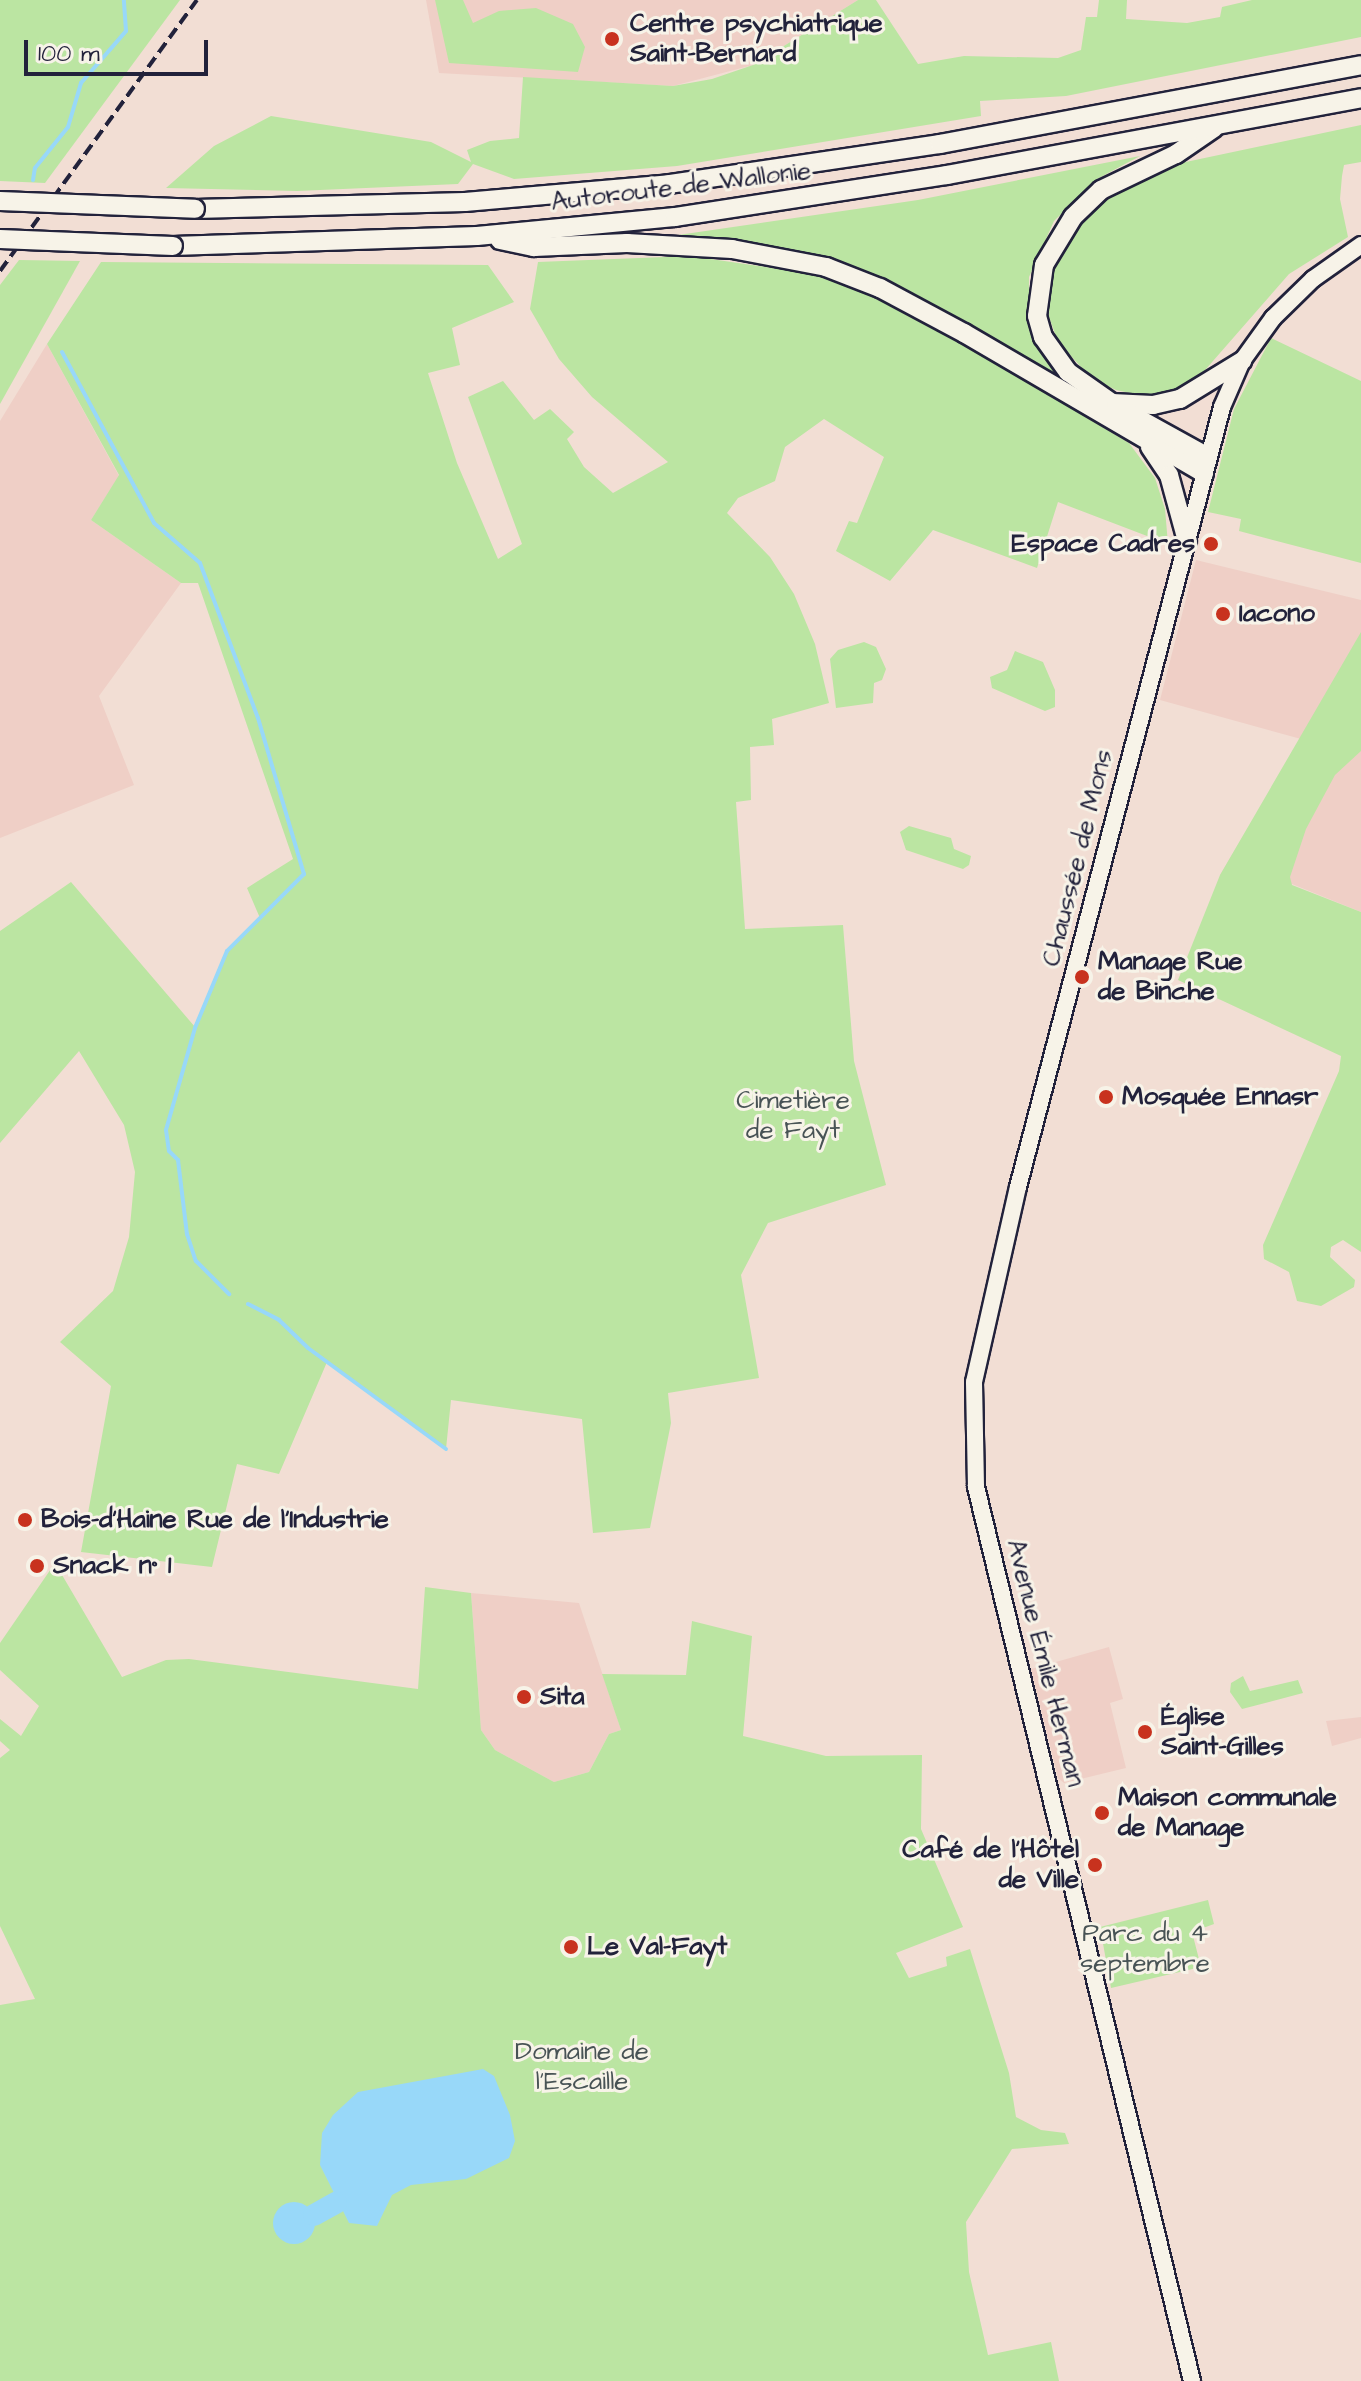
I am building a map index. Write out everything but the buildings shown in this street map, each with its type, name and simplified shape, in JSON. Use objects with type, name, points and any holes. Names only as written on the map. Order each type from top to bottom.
[{"type":"highway","name":"Autoroute de Wallonie","points":[[0,201],[195,209],[520,199],[833,161],[1361,65]]},
{"type":"highway","name":"Autoroute de Wallonie","points":[[0,239],[173,246],[477,236],[532,239],[812,197],[1361,98]]},
{"type":"highway","points":[[1206,465],[1068,372],[1043,337],[1036,296],[1044,265],[1073,217],[1101,190],[1176,154],[1220,124]]},
{"type":"highway","points":[[532,239],[732,249],[826,267],[880,288],[964,333],[1146,442],[1206,465]]},
{"type":"highway","points":[[1112,403],[1153,405],[1180,399],[1242,361]]},
{"type":"highway","points":[[1146,442],[1169,475],[1187,541]]},
{"type":"main road","points":[[1242,361],[1290,299],[1361,245]]},
{"type":"main road","name":"Chaussée de Mons","points":[[1018,1187],[1206,465],[1242,361]]},
{"type":"main road","name":"Avenue Émile Herman","points":[[1018,1187],[974,1382],[975,1478],[1192,2381]]},
{"type":"shaded area","name":"Centre psychiatrique Saint-Bernard","points":[[426,0],[858,0],[753,65],[673,86],[439,73]]},
{"type":"shaded area","points":[[47,344],[119,476],[91,520],[181,583],[99,696],[134,785],[0,838],[0,421]]},
{"type":"shaded area","points":[[1196,560],[1361,600],[1361,912],[1292,884],[1220,875],[1301,739],[1160,700]]},
{"type":"shaded area","points":[[471,1593],[579,1603],[621,1730],[609,1734],[589,1772],[554,1782],[495,1750],[481,1730]]},
{"type":"shaded area","points":[[1109,1647],[1123,1699],[1110,1703],[1126,1768],[1064,1783],[1058,1778],[1031,1669]]},
{"type":"shaded area","points":[[1361,1717],[1361,1738],[1332,1746],[1326,1721]]},
{"type":"green space","points":[[0,0],[180,0],[45,183],[0,181]]},
{"type":"green space","points":[[435,0],[463,0],[473,23],[499,11],[536,8],[573,24],[585,47],[578,72],[449,63]]},
{"type":"green space","points":[[858,0],[876,0],[918,64],[964,56],[1058,58],[1081,50],[1086,17],[1097,17],[1099,0],[1127,0],[1126,19],[1187,23],[1220,17],[1222,7],[1252,0],[1361,0],[1361,37],[1066,96],[980,101],[981,116],[677,166],[514,179],[473,164],[458,184],[297,191],[166,188],[214,146],[271,116],[431,142],[471,162],[467,150],[490,141],[519,138],[523,77],[673,86],[712,79],[753,65]]},
{"type":"green space","points":[[1361,125],[1361,162],[1344,165],[1342,176],[1340,199],[1348,237],[1289,274],[1199,377],[1175,389],[1144,396],[1116,390],[1092,379],[1058,342],[1049,317],[1050,267],[1069,228],[1092,206],[1162,167]]},
{"type":"green space","points":[[1140,156],[1097,179],[1054,221],[1029,277],[1029,310],[1051,364],[1070,386],[855,269],[800,252],[678,235],[918,200]]},
{"type":"green space","name":"Cimetière de Fayt","points":[[690,256],[820,275],[875,296],[959,341],[1129,443],[1155,478],[1165,509],[1168,544],[1058,502],[1037,568],[933,530],[890,581],[836,551],[849,521],[857,523],[884,457],[824,419],[785,447],[775,481],[738,498],[727,513],[770,557],[794,594],[815,644],[829,703],[772,719],[774,745],[750,747],[751,800],[736,802],[745,929],[843,925],[854,1061],[886,1185],[768,1223],[741,1275],[759,1378],[668,1393],[671,1423],[650,1528],[593,1533],[582,1419],[451,1400],[446,1449],[327,1362],[279,1474],[237,1464],[212,1567],[81,1552],[111,1386],[60,1342],[113,1291],[129,1237],[135,1172],[124,1125],[79,1051],[0,1143],[0,931],[71,882],[195,1027],[227,951],[260,918],[247,888],[293,859],[198,583],[181,583],[91,520],[119,475],[47,344],[101,262],[488,265],[514,302],[452,328],[460,365],[428,373],[457,463],[498,559],[522,544],[468,397],[503,381],[534,420],[550,409],[574,432],[567,439],[584,467],[613,493],[668,462],[592,397],[559,359],[530,309],[538,262]]},
{"type":"green space","points":[[19,260],[80,261],[0,404],[0,285]]},
{"type":"green space","points":[[1271,338],[1361,381],[1361,563],[1239,531],[1241,519],[1208,512],[1234,409]]},
{"type":"green space","points":[[1361,632],[1361,751],[1335,775],[1306,829],[1290,877],[1292,885],[1361,912],[1361,1252],[1343,1240],[1331,1247],[1330,1257],[1355,1280],[1354,1287],[1321,1306],[1297,1301],[1289,1272],[1264,1259],[1263,1245],[1339,1071],[1341,1056],[1178,980],[1220,875]]},
{"type":"green space","points":[[864,642],[876,647],[886,669],[882,680],[874,683],[873,703],[836,708],[830,659],[838,650]]},
{"type":"green space","points":[[1015,651],[1043,662],[1055,690],[1055,707],[1045,711],[992,688],[990,677],[1007,670]]},
{"type":"green space","points":[[909,826],[951,838],[954,849],[971,856],[969,865],[963,869],[906,850],[900,832]]},
{"type":"green space","name":"Domaine de l'Escaille","points":[[55,1563],[122,1677],[166,1660],[189,1659],[418,1689],[425,1587],[471,1593],[481,1730],[495,1750],[554,1782],[589,1772],[609,1734],[621,1730],[602,1674],[686,1675],[692,1621],[752,1636],[743,1736],[826,1756],[922,1755],[921,1829],[963,1927],[896,1953],[909,1978],[947,1966],[946,1957],[970,1949],[1009,2073],[1016,2117],[1041,2130],[1065,2133],[1069,2144],[1012,2149],[966,2222],[969,2272],[988,2355],[1051,2342],[1059,2381],[0,2381],[0,2005],[35,1999],[0,1926],[0,1758],[10,1750],[0,1741],[0,1719],[21,1736],[39,1706],[0,1670],[0,1643]]},
{"type":"green space","points":[[1243,1676],[1250,1691],[1298,1680],[1303,1693],[1242,1709],[1230,1692],[1231,1683]]},
{"type":"green space","name":"Parc du 4 septembre","points":[[1208,1900],[1214,1924],[1192,1932],[1201,1967],[1111,1988],[1100,1927]]},
{"type":"water","points":[[483,2069],[494,2076],[510,2115],[515,2141],[509,2158],[466,2179],[411,2185],[392,2195],[377,2226],[349,2223],[320,2165],[322,2133],[333,2115],[358,2092]]},
{"type":"water","points":[[294,2202],[309,2208],[315,2223],[309,2238],[294,2244],[279,2238],[273,2223],[279,2208]]},
{"type":"waterway","points":[[33,180],[35,168],[68,127],[81,83],[126,31],[124,0]]},
{"type":"waterway","points":[[62,352],[154,523],[200,563],[258,718],[304,874],[227,951],[195,1028],[166,1130],[169,1151],[178,1160],[187,1234],[196,1261],[229,1294]]},
{"type":"waterway","points":[[248,1304],[279,1320],[308,1348],[446,1449]]},
{"type":"waterway","points":[[314,2215],[336,2203]]},
{"type":"railway","points":[[0,271],[197,0]]},
{"type":"place","name":"Centre psychiatrique Saint-Bernard","points":[[612,39]]},
{"type":"place","name":"Espace Cadres","points":[[1211,544]]},
{"type":"place","name":"Iacono","points":[[1223,614]]},
{"type":"place","name":"Manage Rue de Binche","points":[[1082,977]]},
{"type":"place","name":"Mosquée Ennasr","points":[[1106,1097]]},
{"type":"place","name":"Bois-d'Haine Rue de l'Industrie","points":[[25,1520]]},
{"type":"place","name":"Snack n° 1","points":[[37,1566]]},
{"type":"place","name":"Sita","points":[[524,1697]]},
{"type":"place","name":"Église Saint-Gilles","points":[[1145,1732]]},
{"type":"place","name":"Maison communale de Manage","points":[[1102,1813]]},
{"type":"place","name":"Café de l'Hôtel de Ville","points":[[1095,1865]]},
{"type":"place","name":"Le Val-Fayt","points":[[571,1947]]}]
